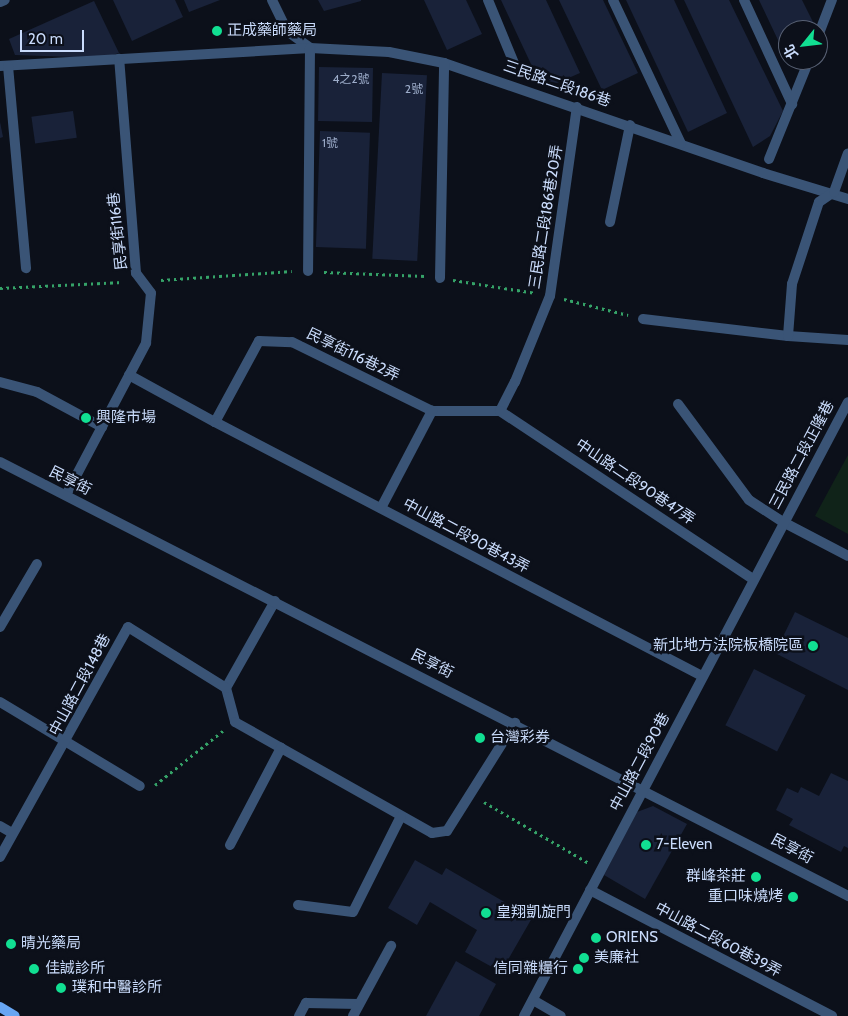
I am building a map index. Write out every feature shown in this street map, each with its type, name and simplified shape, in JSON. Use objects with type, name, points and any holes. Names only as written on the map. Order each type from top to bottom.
[{"type":"main road","points":[[0,1007],[15,1016]]},
{"type":"street","points":[[0,2],[5,0]]},
{"type":"street","points":[[272,0],[287,31],[310,48],[308,271]]},
{"type":"street","points":[[488,0],[514,62]]},
{"type":"street","points":[[613,0],[681,144]]},
{"type":"street","points":[[744,0],[792,104]]},
{"type":"street","points":[[824,20],[832,0]]},
{"type":"street","name":"三民路二段186巷","points":[[4,66],[310,48],[389,52],[444,63],[630,125],[763,173],[834,192],[848,199]]},
{"type":"street","name":"民享街116巷","points":[[66,495],[146,343],[151,293],[136,273],[119,59]]},
{"type":"street","points":[[440,278],[444,63]]},
{"type":"street","points":[[4,66],[26,268]]},
{"type":"street","points":[[769,159],[805,70]]},
{"type":"street","name":"三民路二段186巷20弄","points":[[500,411],[516,382],[550,296],[577,107]]},
{"type":"street","points":[[610,222],[630,125]]},
{"type":"street","points":[[788,336],[792,284],[818,202],[834,192],[848,153]]},
{"type":"street","points":[[643,319],[788,336],[848,340]]},
{"type":"street","name":"民享街116巷2弄","points":[[215,422],[259,341],[292,342],[432,411],[500,411]]},
{"type":"street","points":[[129,375],[215,422]]},
{"type":"street","points":[[0,382],[37,392],[102,427]]},
{"type":"street","name":"三民路二段正隆巷","points":[[783,522],[848,402]]},
{"type":"street","points":[[678,404],[749,500],[783,522],[848,556]]},
{"type":"street","points":[[381,508],[432,411]]},
{"type":"street","name":"中山路二段90巷47弄","points":[[500,411],[753,579]]},
{"type":"street","name":"中山路二段90巷43弄","points":[[215,422],[702,676]]},
{"type":"street","name":"民享街","points":[[0,462],[643,788],[848,896]]},
{"type":"street","name":"中山路二段90巷","points":[[524,1016],[783,522]]},
{"type":"street","points":[[0,626],[37,564]]},
{"type":"street","points":[[275,601],[226,688],[235,722],[432,833],[447,831],[515,723]]},
{"type":"street","name":"中山路二段148巷","points":[[0,857],[12,833],[67,741],[128,627],[226,688]]},
{"type":"street","points":[[0,702],[140,786]]},
{"type":"street","points":[[230,845],[281,748]]},
{"type":"street","points":[[298,905],[353,912],[401,816]]},
{"type":"street","points":[[0,826],[12,833]]},
{"type":"street","name":"中山路二段60巷39弄","points":[[590,890],[832,1016]]},
{"type":"street","points":[[353,1016],[391,946]]},
{"type":"street","points":[[533,1000],[561,1016]]},
{"type":"street","points":[[299,1016],[306,1003],[359,1004]]},
{"type":"path","points":[[0,288],[142,282],[308,271],[402,274],[440,278],[550,296],[643,319]]},
{"type":"path","points":[[140,786],[151,788],[235,722]]},
{"type":"path","points":[[470,795],[601,870]]},
{"type":"green space","points":[[848,455],[848,534],[815,516]]},
{"type":"building","points":[[113,0],[175,0],[183,17],[132,41]]},
{"type":"building","points":[[184,0],[220,0],[189,12]]},
{"type":"building","points":[[318,0],[361,0],[361,1],[324,11]]},
{"type":"building","points":[[424,0],[466,0],[482,34],[447,50]]},
{"type":"building","points":[[501,0],[546,0],[580,73],[557,83],[538,79]]},
{"type":"building","points":[[559,0],[603,0],[638,73],[602,90]]},
{"type":"building","points":[[626,0],[674,0],[727,113],[688,132]]},
{"type":"building","points":[[684,0],[729,0],[783,111],[770,136],[753,147]]},
{"type":"building","points":[[759,0],[802,0],[812,20],[778,20],[778,40]]},
{"type":"building","points":[[94,1],[119,53],[102,58],[15,55],[9,39]]},
{"type":"building","points":[[319,67],[373,68],[372,122],[318,121]]},
{"type":"building","points":[[382,73],[427,75],[417,261],[372,259]]},
{"type":"building","points":[[73,111],[77,138],[35,144],[31,117]]},
{"type":"building","points":[[0,122],[3,137],[0,138]]},
{"type":"building","points":[[320,131],[370,133],[366,249],[316,247]]},
{"type":"building","name":"新北地方法院板橋院區","points":[[795,612],[848,638],[848,690],[775,653]]},
{"type":"building","points":[[754,669],[806,695],[777,751],[725,725]]},
{"type":"building","points":[[831,773],[848,781],[848,848],[844,846],[841,852],[789,825],[793,819],[776,810],[787,788],[798,793],[801,787],[819,796]]},
{"type":"building","points":[[653,806],[687,824],[645,899],[604,875],[637,812]]},
{"type":"building","name":"皇翔凱旋門","points":[[415,860],[442,875],[446,868],[532,918],[501,972],[465,952],[477,930],[430,902],[417,925],[388,908]]},
{"type":"building","points":[[456,961],[496,984],[479,1016],[426,1016]]},
{"type":"place","name":"正成藥師藥局","points":[[217,31]]},
{"type":"place","name":"興隆市場","points":[[86,418]]},
{"type":"place","name":"新北地方法院板橋院區","points":[[813,646]]},
{"type":"place","name":"台灣彩券","points":[[480,738]]},
{"type":"place","name":"7-Eleven","points":[[646,845]]},
{"type":"place","name":"群峰茶莊","points":[[756,877]]},
{"type":"place","name":"重口味燒烤","points":[[793,897]]},
{"type":"place","name":"皇翔凱旋門","points":[[486,913]]},
{"type":"place","name":"ORIENS","points":[[596,938]]},
{"type":"place","name":"晴光藥局","points":[[11,944]]},
{"type":"place","name":"美廉社","points":[[584,958]]},
{"type":"place","name":"佳誠診所","points":[[34,969]]},
{"type":"place","name":"信同雜糧行","points":[[578,969]]},
{"type":"place","name":"璞和中醫診所","points":[[61,988]]}]
